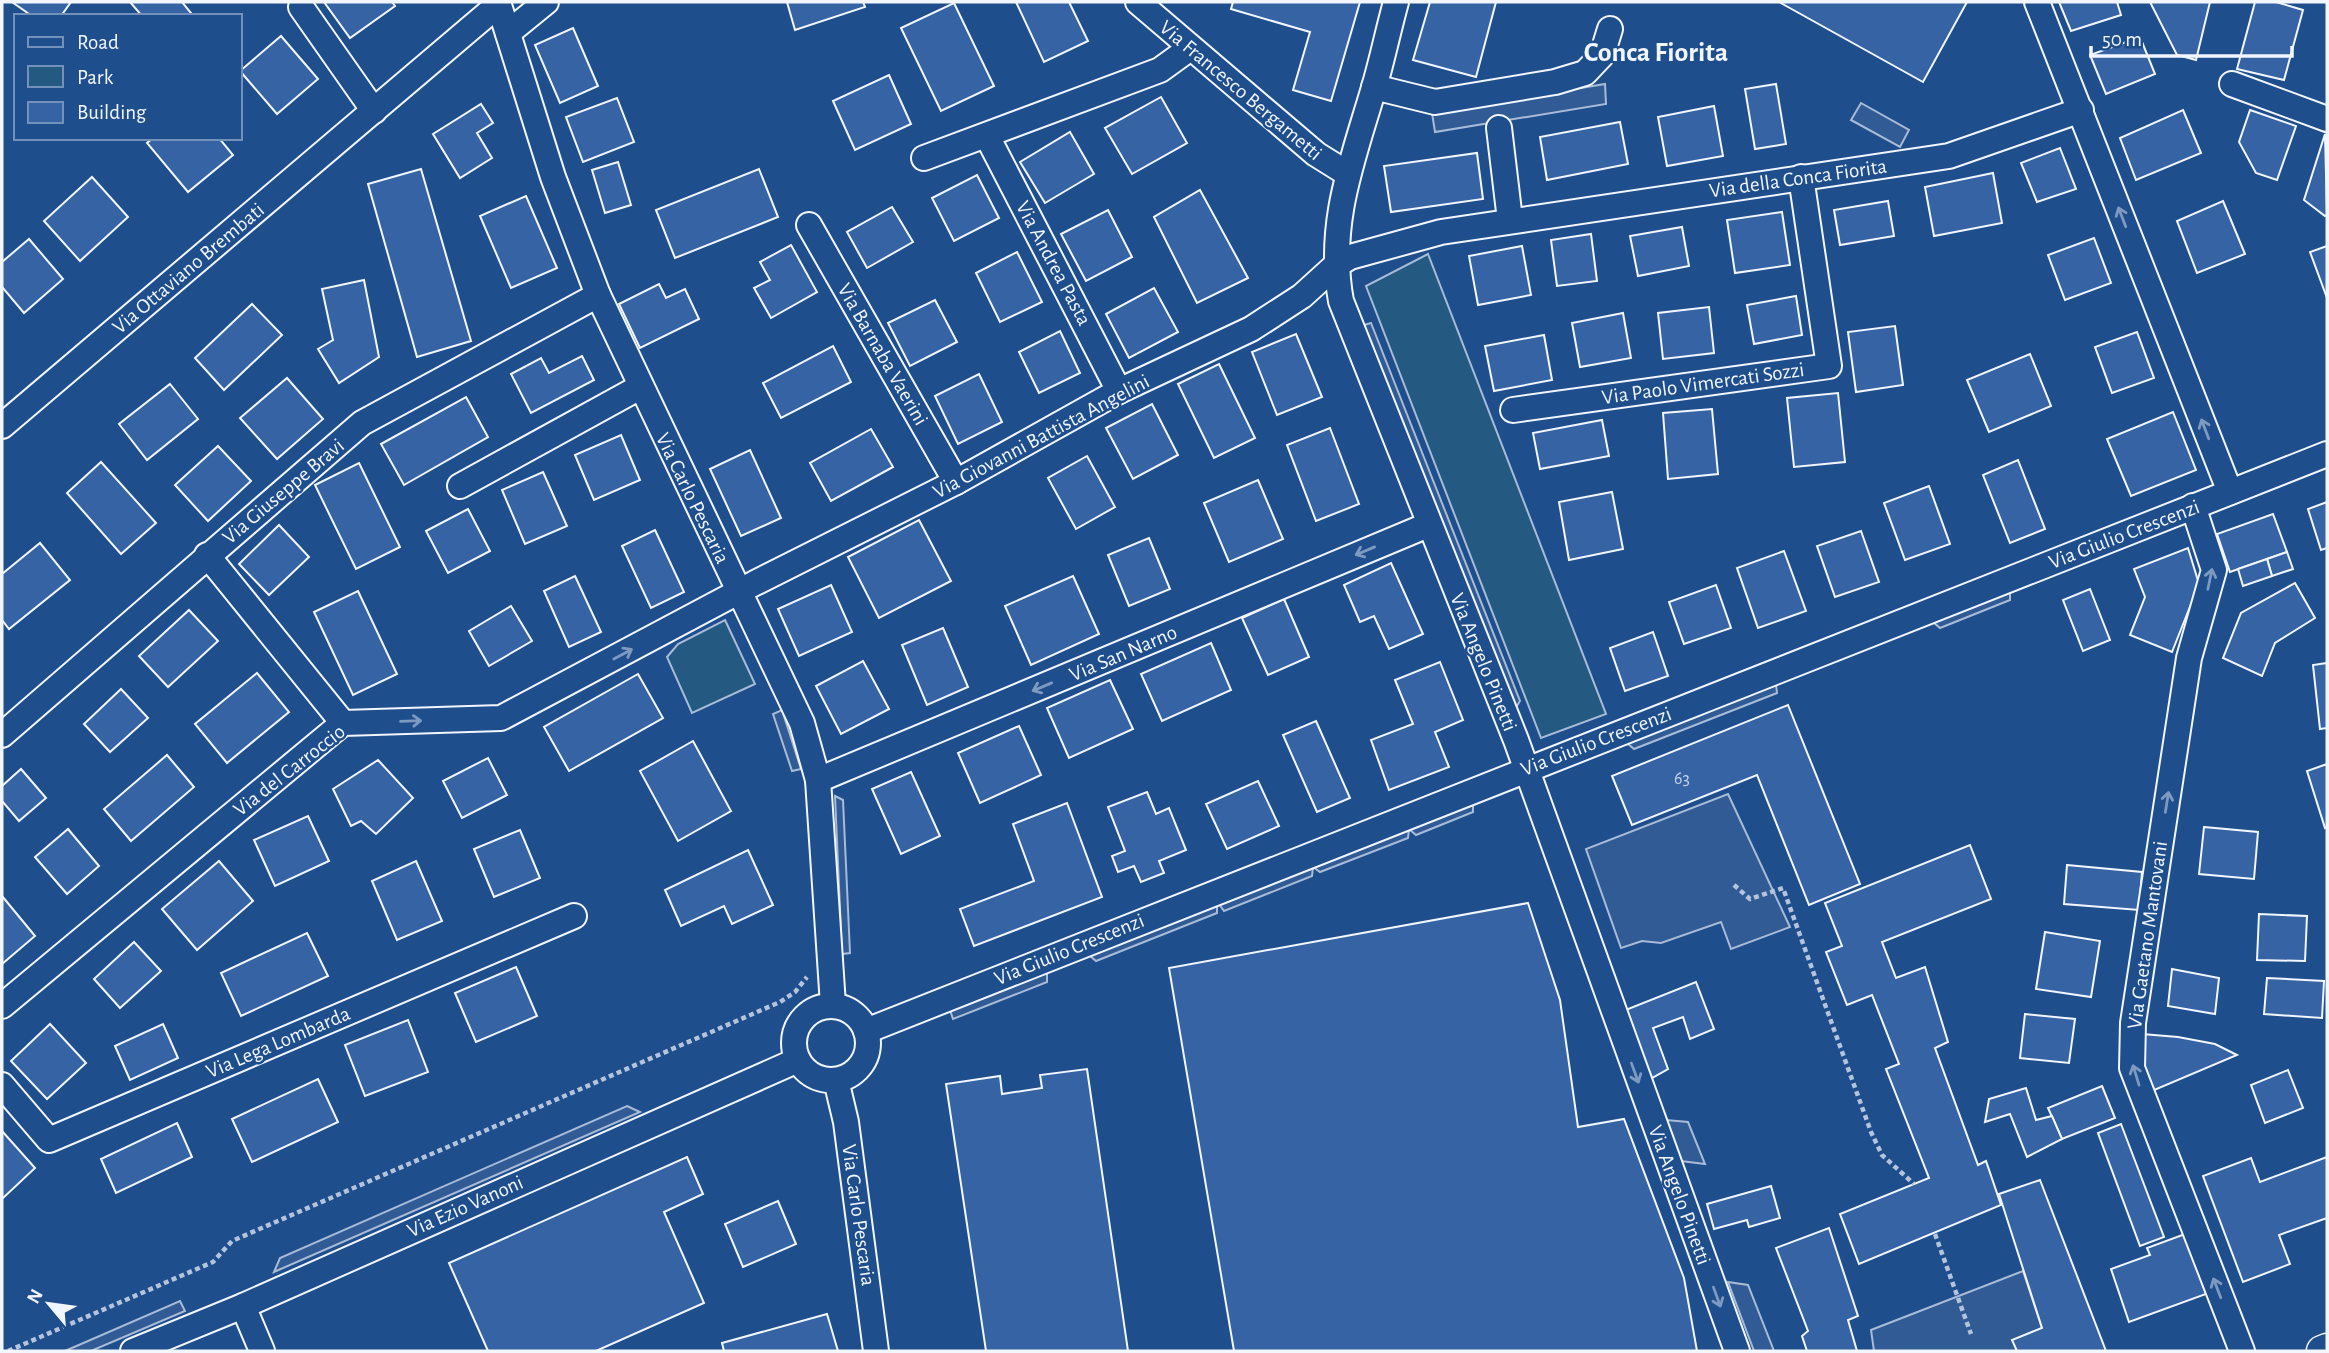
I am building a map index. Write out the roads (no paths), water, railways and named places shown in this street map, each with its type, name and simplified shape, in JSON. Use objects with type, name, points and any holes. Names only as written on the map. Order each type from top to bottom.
[{"type":"street","points":[[508,33],[546,2]]},
{"type":"street","name":"Via Francesco Bergametti","points":[[1138,2],[1189,49],[1316,154],[1348,174]]},
{"type":"street","name":"Via Angelo Pinetti","points":[[1396,2],[1348,174],[1338,221],[1335,266],[1341,301],[1525,768],[1737,1351]]},
{"type":"street","points":[[2037,2],[2230,492]]},
{"type":"street","name":"Via Carlo Pescaria","points":[[498,3],[553,177],[598,295],[802,723],[818,780],[833,1005]]},
{"type":"street","name":"Via Ottaviano Brembati","points":[[2,426],[498,3]]},
{"type":"street","points":[[301,7],[374,111]]},
{"type":"street","points":[[1374,87],[1434,102],[1555,82],[1585,73],[1602,55],[1610,29]]},
{"type":"street","points":[[924,158],[1160,70],[1189,49]]},
{"type":"street","points":[[2232,84],[2327,119]]},
{"type":"street","name":"Via della Conca Fiorita","points":[[1335,266],[1350,257],[1441,232],[1949,156],[2081,110]]},
{"type":"street","points":[[1499,128],[1510,220]]},
{"type":"street","name":"Via Andrea Pasta","points":[[987,136],[1119,391]]},
{"type":"street","name":"Via Paolo Vimercati Sozzi","points":[[1514,410],[1829,366],[1801,177]]},
{"type":"street","name":"Via Barnaba Vaerini","points":[[809,225],[956,482]]},
{"type":"street","name":"Via Giovanni Battista Angelini","points":[[738,593],[956,482],[1119,391],[1251,328],[1320,282],[1335,266]]},
{"type":"street","name":"Via Giuseppe Bravi","points":[[2,735],[207,555],[362,424],[598,295]]},
{"type":"street","points":[[460,486],[640,387]]},
{"type":"street","name":"Via Giulio Crescenzi","points":[[866,1031],[1525,768],[2327,454]]},
{"type":"street","name":"Via Gaetano Mantovani","points":[[2193,506],[2214,570],[2189,658],[2133,1023],[2132,1068],[2242,1351]]},
{"type":"street","name":"Via San Narno","points":[[818,780],[1428,525]]},
{"type":"street","points":[[207,555],[343,723]]},
{"type":"street","name":"Via del Carroccio","points":[[2,1006],[343,723],[501,718],[738,593]]},
{"type":"street","name":"Via Lega Lombarda","points":[[2,1085],[49,1140],[574,916]]},
{"type":"street","points":[[833,1005],[850,1010],[866,1031],[869,1049],[860,1067],[844,1079],[819,1079],[808,1072],[798,1060],[794,1044],[798,1024],[812,1010],[833,1005]]},
{"type":"street","name":"Via Ezio Vanoni","points":[[132,1351],[243,1306],[798,1060]]},
{"type":"street","name":"Via Carlo Pescaria","points":[[836,1080],[846,1122],[876,1351]]},
{"type":"street","points":[[243,1306],[262,1351]]},
{"type":"street","points":[[2322,1351],[2327,1349]]},
{"type":"district","name":"Conca Fiorita","points":[[1656,51]]}]
